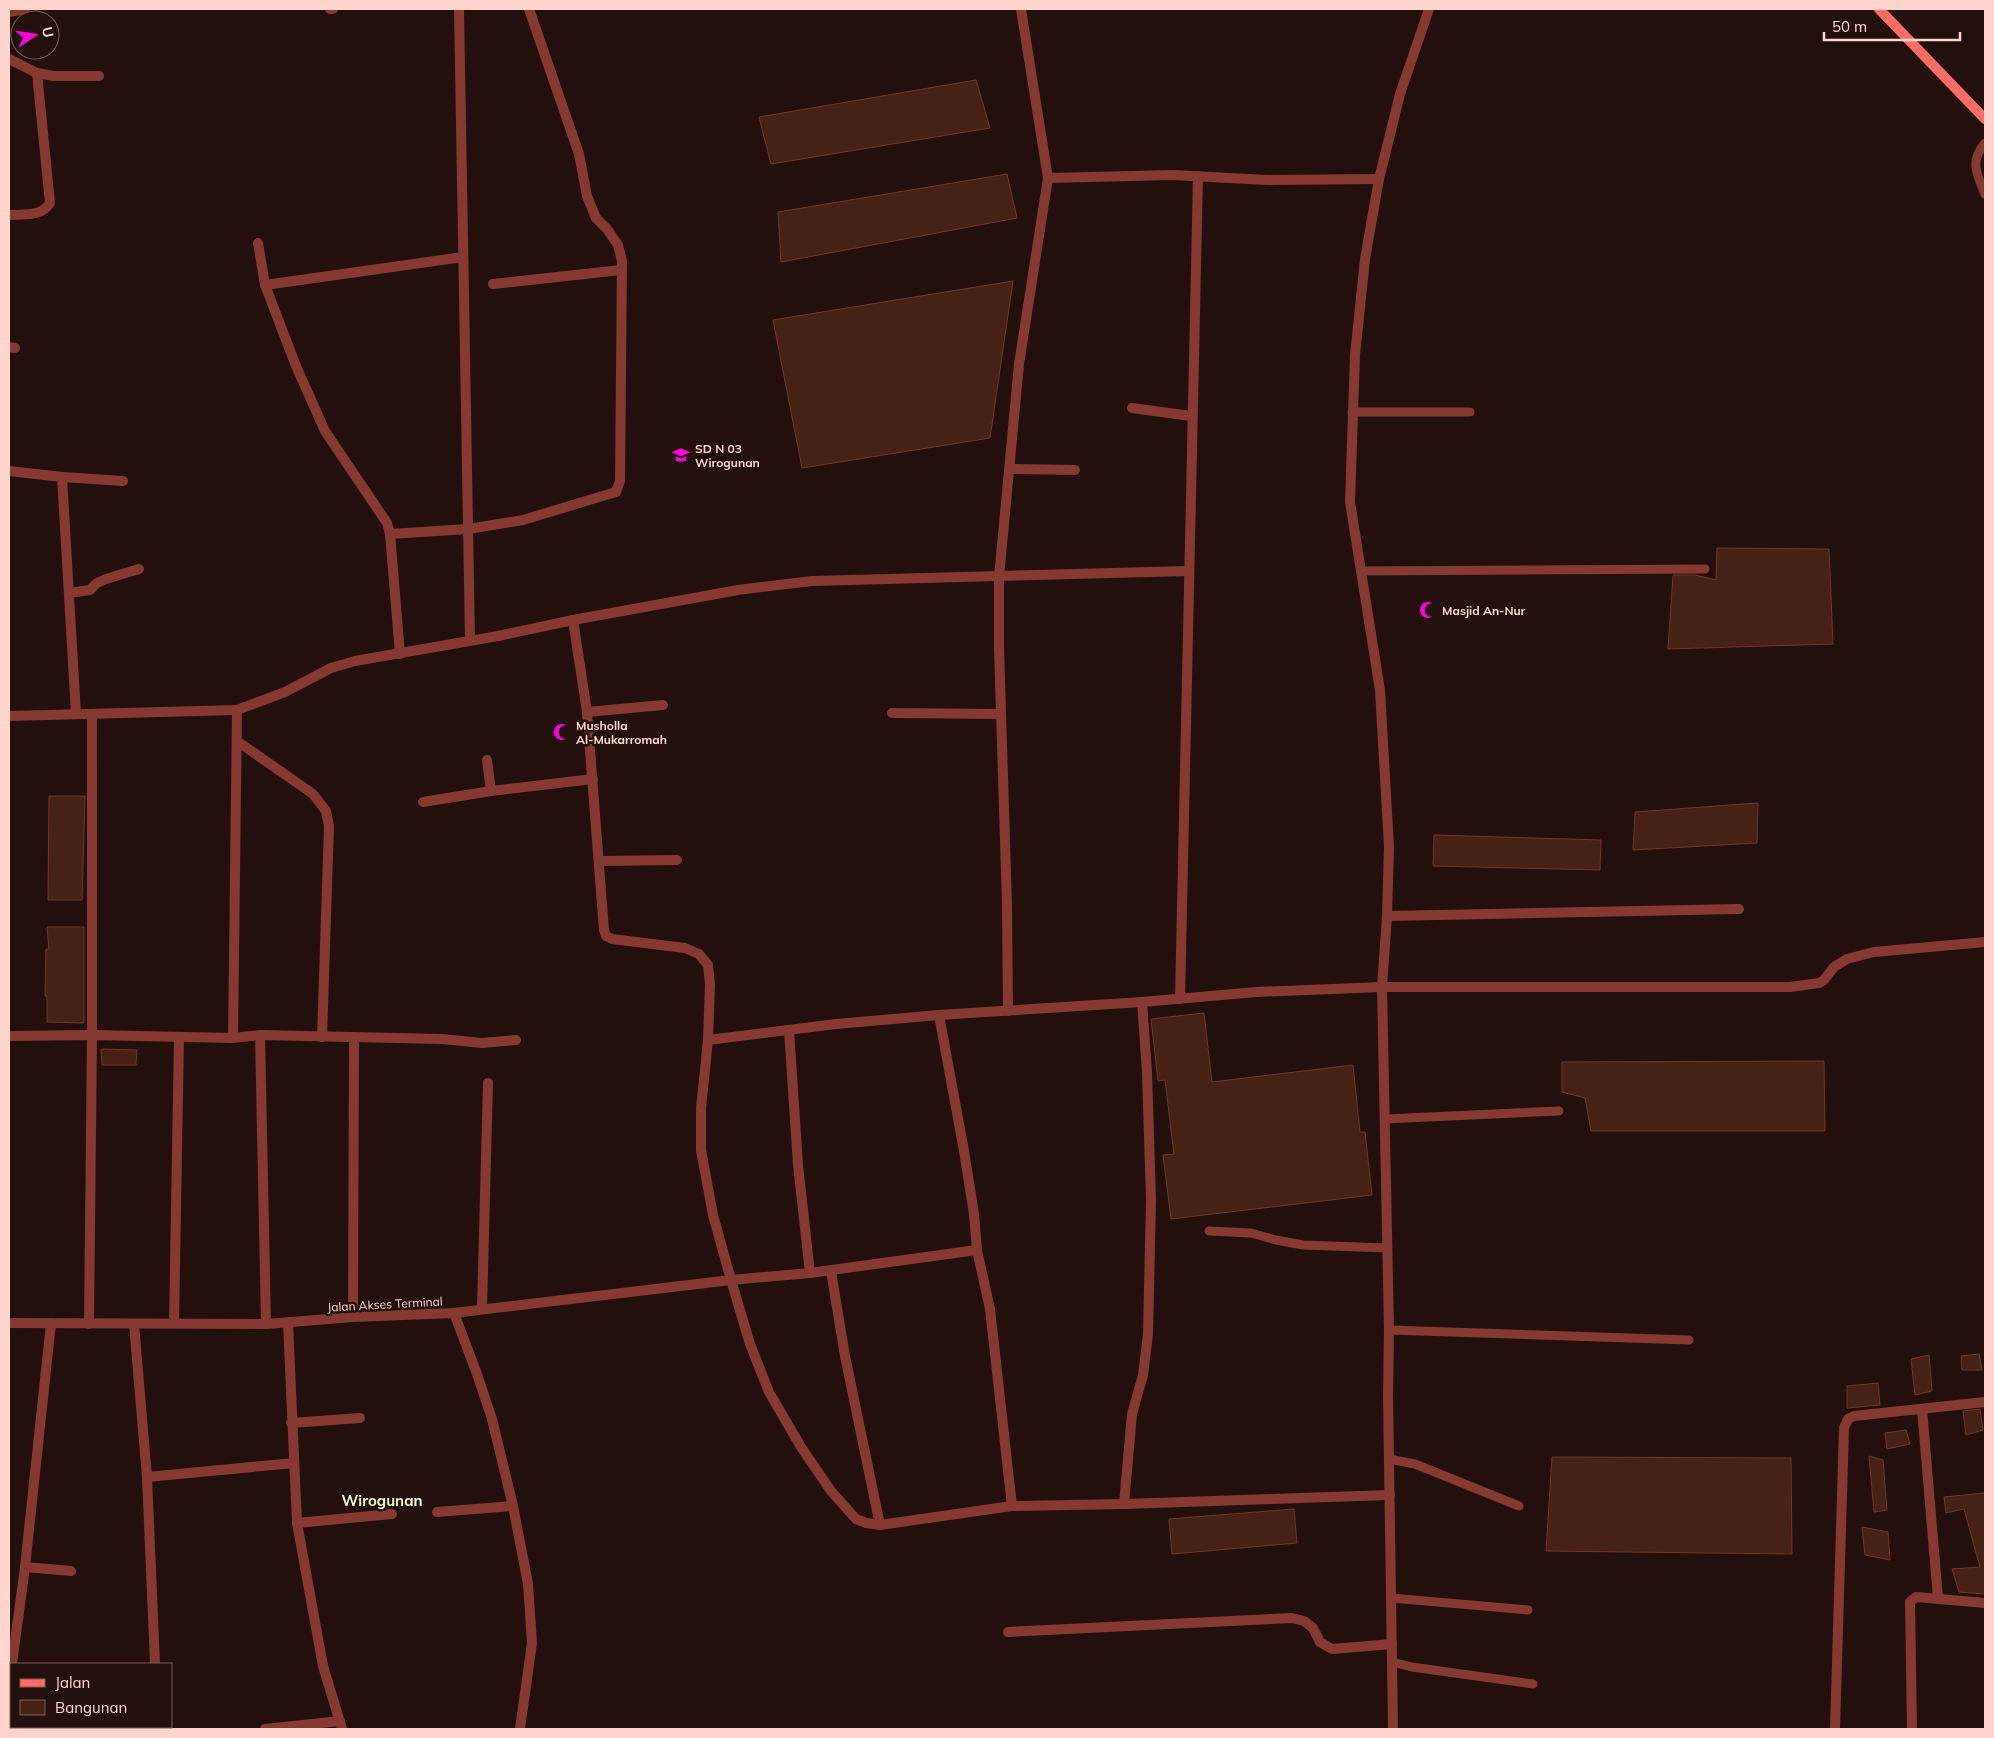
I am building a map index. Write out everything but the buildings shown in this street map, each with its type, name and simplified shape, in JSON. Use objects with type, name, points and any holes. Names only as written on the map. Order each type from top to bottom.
[{"type":"main road","points":[[1880,9],[1985,119]]},
{"type":"street","points":[[9,12],[25,9]]},
{"type":"street","points":[[459,9],[470,640]]},
{"type":"street","points":[[390,534],[468,529],[523,520],[616,492],[620,481],[622,262],[618,245],[607,229],[596,218],[587,196],[579,154],[529,9]]},
{"type":"street","points":[[1008,1011],[1008,905],[1001,714],[999,577],[1019,364],[1048,178],[1021,9]]},
{"type":"street","points":[[1393,1729],[1388,1248],[1382,986],[1387,916],[1388,847],[1384,737],[1380,690],[1350,502],[1355,355],[1365,259],[1379,179],[1400,94],[1429,9]]},
{"type":"street","points":[[9,59],[37,73],[54,76],[99,76]]},
{"type":"street","points":[[9,215],[36,214],[45,211],[50,203],[37,73]]},
{"type":"street","points":[[1048,178],[1198,176],[1266,180],[1379,179]]},
{"type":"street","points":[[1180,999],[1191,416],[1198,176]]},
{"type":"street","points":[[258,243],[265,285],[296,366],[325,431],[387,523],[390,534],[400,654]]},
{"type":"street","points":[[265,285],[463,257]]},
{"type":"street","points":[[493,284],[621,270]]},
{"type":"street","points":[[1132,408],[1191,416]]},
{"type":"street","points":[[1010,469],[1075,470]]},
{"type":"street","points":[[9,471],[62,478],[122,481]]},
{"type":"street","points":[[62,478],[76,714]]},
{"type":"street","points":[[69,593],[90,590],[97,583],[106,579],[139,569]]},
{"type":"street","points":[[9,716],[237,710],[285,692],[331,668],[354,661],[498,636],[573,620],[738,590],[812,580],[1189,572]]},
{"type":"street","points":[[573,620],[588,712],[602,918],[606,936],[612,939],[685,948],[699,954],[708,965],[710,984],[708,1040],[701,1108],[701,1150],[715,1224],[750,1344],[766,1384],[801,1447],[831,1491],[856,1519],[880,1525],[1012,1506],[1390,1495]]},
{"type":"street","points":[[588,712],[663,705]]},
{"type":"street","points":[[233,1038],[237,710]]},
{"type":"street","points":[[892,713],[1001,714]]},
{"type":"street","points":[[89,1324],[92,1035],[92,714]]},
{"type":"street","points":[[237,740],[313,794],[326,811],[329,826],[322,1037]]},
{"type":"street","points":[[486,760],[491,790]]},
{"type":"street","points":[[423,802],[491,790],[593,779]]},
{"type":"street","points":[[599,862],[677,860]]},
{"type":"street","points":[[1387,916],[1739,909]]},
{"type":"street","points":[[708,1040],[939,1015],[1142,1002],[1256,992],[1382,986],[1790,987],[1819,983],[1824,980],[1834,967],[1847,959],[1874,952],[1985,942]]},
{"type":"street","points":[[1124,1504],[1132,1414],[1143,1375],[1148,1334],[1151,1200],[1147,1072],[1142,1002]]},
{"type":"street","points":[[939,1015],[964,1151],[974,1214],[977,1250],[990,1309],[1012,1506]]},
{"type":"street","points":[[789,1030],[798,1165],[810,1273]]},
{"type":"street","points":[[9,1036],[92,1035],[233,1038],[260,1035],[442,1039],[482,1043],[516,1040]]},
{"type":"street","points":[[260,1035],[266,1324]]},
{"type":"street","points":[[174,1323],[178,1037]]},
{"type":"street","points":[[353,1317],[354,1038]]},
{"type":"street","points":[[482,1308],[488,1083]]},
{"type":"street","points":[[454,1313],[482,1308],[731,1280],[831,1271],[977,1250]]},
{"type":"street","points":[[831,1271],[844,1356],[880,1525]]},
{"type":"street","name":"Jalan Akses Terminal","points":[[9,1323],[266,1324],[353,1317],[454,1313],[492,1419],[513,1506],[528,1584],[532,1643],[520,1729]]},
{"type":"street","points":[[12,1663],[11,1650],[25,1567],[50,1323]]},
{"type":"street","points":[[266,1729],[341,1725],[323,1666],[297,1523],[288,1323]]},
{"type":"street","points":[[134,1324],[146,1477],[154,1663]]},
{"type":"street","points":[[1835,1729],[1844,1428],[1848,1419],[1854,1416],[1985,1402]]},
{"type":"street","points":[[1922,1409],[1938,1598]]},
{"type":"street","points":[[292,1423],[360,1418]]},
{"type":"street","points":[[146,1477],[294,1463]]},
{"type":"street","points":[[437,1512],[513,1506]]},
{"type":"street","points":[[297,1523],[392,1514]]},
{"type":"street","points":[[25,1567],[71,1571]]},
{"type":"street","points":[[1912,1729],[1910,1602],[1916,1597],[1985,1603]]},
{"type":"street","points":[[1008,1632],[1292,1618],[1304,1621],[1313,1628],[1320,1642],[1332,1649],[1392,1644]]},
{"type":"street","points":[[9,1697],[10,1684]]},
{"type":"lane","points":[[1985,143],[1977,154],[1975,161],[1977,173],[1985,194]]},
{"type":"lane","points":[[1352,412],[1470,412]]},
{"type":"lane","points":[[1361,571],[1705,569]]},
{"type":"lane","points":[[1385,1119],[1559,1111]]},
{"type":"lane","points":[[1209,1231],[1251,1233],[1303,1245],[1388,1248]]},
{"type":"lane","points":[[1389,1330],[1689,1340]]},
{"type":"lane","points":[[1389,1459],[1415,1464],[1519,1506]]},
{"type":"lane","points":[[1391,1598],[1528,1610]]},
{"type":"lane","points":[[1392,1662],[1412,1667],[1533,1684]]},
{"type":"place","name":"SD N 03 Wirogunan","points":[[681,455]]},
{"type":"place","name":"Masjid An-Nur","points":[[1428,610]]},
{"type":"place","name":"Musholla Al-Mukarromah","points":[[562,732]]},
{"type":"district","name":"Wirogunan","points":[[382,1500]]}]
